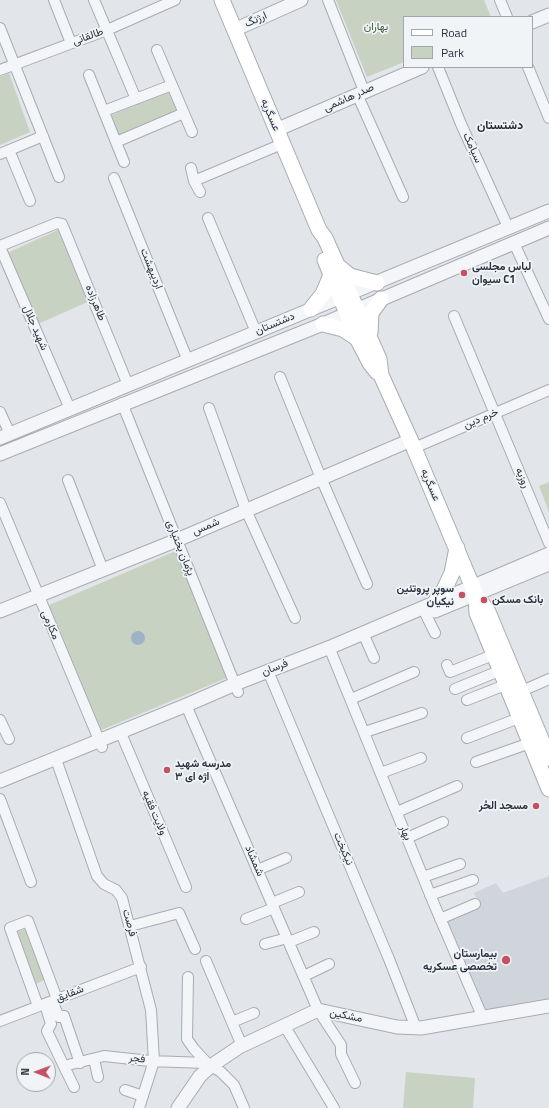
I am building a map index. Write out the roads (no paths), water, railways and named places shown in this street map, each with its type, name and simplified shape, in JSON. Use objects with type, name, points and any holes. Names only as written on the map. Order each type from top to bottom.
[{"type":"main road","name":"عسگریه","points":[[222,0],[319,230],[325,238],[334,270],[351,311],[364,340],[379,359],[381,375],[474,590],[488,612],[549,758]]},
{"type":"main road","points":[[311,309],[323,294],[334,270],[377,283]]},
{"type":"main road","points":[[323,324],[343,329],[364,340],[370,314],[381,299]]},
{"type":"main road","points":[[436,601],[444,590],[452,573],[457,548]]},
{"type":"main road","name":"عسگریه","points":[[474,590],[477,613],[502,678],[549,789]]},
{"type":"street","points":[[54,0],[71,43]]},
{"type":"street","points":[[94,0],[136,99]]},
{"type":"street","name":"طالقانی","points":[[0,70],[107,30],[175,0]]},
{"type":"street","name":"ارژنگ","points":[[234,30],[300,0]]},
{"type":"street","points":[[328,0],[361,93],[403,197]]},
{"type":"street","points":[[500,0],[507,16]]},
{"type":"street","points":[[533,22],[549,15]]},
{"type":"street","points":[[0,28],[59,177]]},
{"type":"street","points":[[157,50],[192,132]]},
{"type":"street","name":"صدر هاشمی","points":[[279,137],[361,93],[420,68]]},
{"type":"street","name":"سیامک","points":[[438,68],[461,124],[508,228]]},
{"type":"street","points":[[528,68],[549,118]]},
{"type":"street","points":[[89,75],[124,162]]},
{"type":"street","points":[[104,111],[172,85]]},
{"type":"street","points":[[116,142],[184,113]]},
{"type":"street","points":[[30,201],[4,152],[43,136]]},
{"type":"street","points":[[194,181],[279,137]]},
{"type":"street","points":[[191,168],[194,181],[200,192]]},
{"type":"street","name":"اردیبهشت","points":[[114,178],[188,361]]},
{"type":"street","name":"دشتستان","points":[[5,436],[549,211]]},
{"type":"street","points":[[208,218],[256,332]]},
{"type":"street","name":"طاهرزاده","points":[[0,246],[60,222],[62,224],[128,385]]},
{"type":"street","name":"دشتستان","points":[[0,454],[122,403],[323,324],[549,228]]},
{"type":"street","points":[[514,243],[549,319]]},
{"type":"street","name":"شهید جلال","points":[[0,246],[70,409]]},
{"type":"street","name":"روزبه","points":[[454,316],[549,543]]},
{"type":"street","points":[[280,377],[320,478],[367,584]]},
{"type":"street","name":"خرم دین","points":[[412,444],[494,413],[549,390]]},
{"type":"street","name":"پژمان بختیاری","points":[[122,403],[236,688]]},
{"type":"street","points":[[209,408],[246,510],[295,618]]},
{"type":"street","points":[[0,412],[5,436]]},
{"type":"street","name":"شمس","points":[[0,611],[177,540],[320,478],[412,444]]},
{"type":"street","points":[[68,480],[103,570]]},
{"type":"street","name":"مکارمی","points":[[0,503],[100,744]]},
{"type":"street","name":"فرسان","points":[[365,636],[436,601],[474,590],[547,563]]},
{"type":"street","name":"فرسان","points":[[0,781],[100,744],[365,636],[426,615],[474,590]]},
{"type":"street","points":[[426,615],[435,633]]},
{"type":"street","points":[[365,636],[374,658]]},
{"type":"street","name":"بهار","points":[[331,650],[430,895],[483,1018]]},
{"type":"street","points":[[447,665],[450,672],[493,655]]},
{"type":"street","points":[[351,699],[414,672]]},
{"type":"street","name":"نیکبخت","points":[[269,675],[386,952],[416,1028]]},
{"type":"street","points":[[455,689],[502,678]]},
{"type":"street","points":[[467,700],[502,678]]},
{"type":"street","points":[[522,691],[549,679]]},
{"type":"street","name":"فرسان","points":[[0,789],[58,765],[100,744],[123,738],[189,712],[236,688]]},
{"type":"street","name":"شمشاد","points":[[189,712],[318,1010],[342,1045],[341,1054],[355,1083]]},
{"type":"street","points":[[364,732],[422,714]]},
{"type":"street","points":[[467,738],[519,718]]},
{"type":"street","points":[[0,720],[9,739]]},
{"type":"street","name":"ولایت فقیه","points":[[123,738],[186,887]]},
{"type":"street","points":[[476,762],[530,743]]},
{"type":"street","points":[[381,773],[422,758]]},
{"type":"street","name":"فرصت","points":[[58,765],[97,876],[104,884],[116,890],[122,898],[141,967],[151,1010],[154,1061],[138,1108]]},
{"type":"street","points":[[397,812],[457,786]]},
{"type":"street","points":[[0,799],[31,882]]},
{"type":"street","points":[[407,838],[443,822]]},
{"type":"street","points":[[257,870],[286,858]]},
{"type":"street","points":[[423,877],[460,864]]},
{"type":"street","points":[[430,895],[473,880]]},
{"type":"street","points":[[246,919],[299,892]]},
{"type":"street","points":[[440,919],[475,904]]},
{"type":"street","points":[[130,926],[178,913],[195,949]]},
{"type":"street","points":[[74,1087],[47,1031],[51,1024],[48,1002],[28,921],[10,928],[48,1002],[59,1017],[64,1016],[80,1063]]},
{"type":"street","points":[[265,944],[288,940],[314,932]]},
{"type":"street","points":[[206,960],[242,1046]]},
{"type":"street","points":[[304,976],[329,964]]},
{"type":"street","name":"شقایق","points":[[0,1021],[141,967]]},
{"type":"street","points":[[188,977],[187,1039],[209,1065],[221,1072],[234,1085],[244,1108]]},
{"type":"street","name":"مشکین","points":[[178,1108],[209,1065],[242,1046],[318,1010],[397,1027],[416,1028],[549,1006]]},
{"type":"street","points":[[232,1022],[254,1013]]},
{"type":"street","points":[[284,1025],[334,1108]]},
{"type":"street","name":"فجر","points":[[64,1066],[104,1056],[209,1065]]},
{"type":"street","points":[[94,1059],[98,1077]]},
{"type":"street","points":[[125,1090],[143,1096]]},
{"type":"water","points":[[138,631],[143,633],[145,638],[143,643],[138,645],[133,643],[131,638],[133,633]]},
{"type":"place","name":"لباس مجلسی سیوان C1","points":[[464,273]]},
{"type":"place","name":"سوپر پروتئین نیکیان","points":[[462,595]]},
{"type":"place","name":"بانک مسکن","points":[[484,600]]},
{"type":"place","name":"مدرسه شهید اژه ای ۳","points":[[167,770]]},
{"type":"place","name":"مسجد الحُر","points":[[536,806]]},
{"type":"place","name":"بیمارستان تخصصی عسکریه","points":[[506,960]]},
{"type":"district","name":"دشتستان","points":[[500,126]]},
{"type":"park label","name":"بهاران","points":[[376,27]]}]
